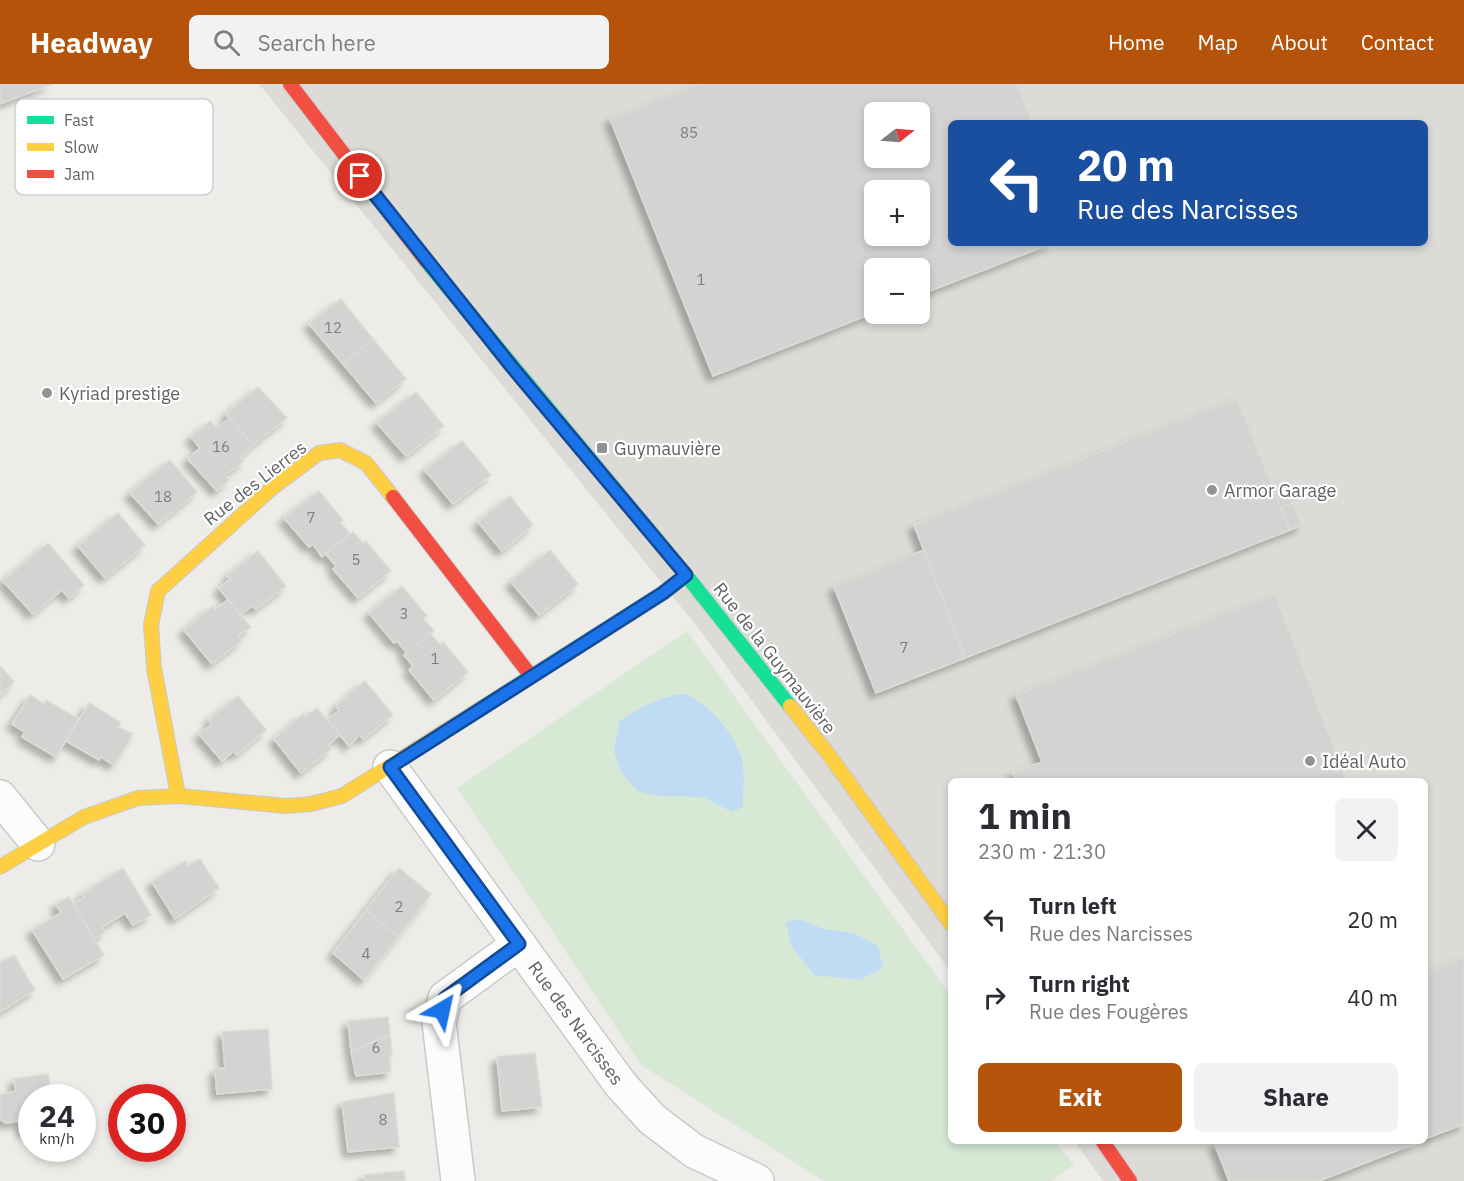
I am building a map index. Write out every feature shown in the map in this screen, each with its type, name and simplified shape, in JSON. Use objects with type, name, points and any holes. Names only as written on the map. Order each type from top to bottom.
[{"type":"street","name":"Rue de la Guymauvière","points":[[290,84],[438,277],[686,575],[829,755],[948,920]]},
{"type":"street","name":"Rue des Lierres","points":[[178,795],[154,668],[151,625],[158,591],[192,557],[272,488],[319,453],[340,450],[366,463],[531,676]]},
{"type":"street","points":[[0,867],[108,805],[139,798],[178,795],[277,806],[309,805],[342,796],[663,593],[686,575]]},
{"type":"street","name":"Rue des Narcisses","points":[[390,767],[621,1085],[652,1119],[694,1151],[757,1181]]},
{"type":"street","points":[[0,797],[38,844]]},
{"type":"street","points":[[458,1181],[439,1022],[445,998],[519,944]]},
{"type":"street","points":[[1104,1144],[1130,1181]]},
{"type":"shaded area","points":[[259,84],[1464,84],[1464,1181],[1103,1181],[1076,1144],[1428,1144],[1428,778],[948,778],[948,968],[699,629]]},
{"type":"green space","points":[[687,631],[948,992],[948,1144],[1058,1144],[1074,1165],[1051,1181],[824,1181],[641,1065],[457,788]]},
{"type":"water","points":[[686,694],[720,721],[738,749],[743,771],[743,807],[732,812],[703,797],[657,796],[637,791],[621,772],[614,751],[620,721],[651,703]]},
{"type":"water","points":[[800,919],[823,929],[854,933],[878,946],[883,968],[860,980],[814,975],[791,945],[786,922]]},
{"type":"building","points":[[0,84],[52,84],[0,104]]},
{"type":"building","points":[[698,84],[1017,84],[1032,120],[948,120],[948,246],[1045,246],[930,291],[930,258],[864,258],[864,317],[713,376],[610,119]]},
{"type":"building","points":[[341,299],[373,339],[343,364],[309,324]]},
{"type":"building","points":[[373,339],[406,379],[376,403],[343,364]]},
{"type":"building","points":[[258,387],[287,418],[253,445],[226,414]]},
{"type":"building","points":[[416,392],[444,426],[406,456],[377,423]]},
{"type":"building","points":[[1237,398],[1290,530],[965,658],[914,525]]},
{"type":"building","points":[[230,418],[253,445],[240,457],[244,461],[225,475],[229,480],[217,491],[188,459],[200,448],[191,437],[210,421],[217,428]]},
{"type":"building","points":[[462,441],[491,475],[453,504],[425,470]]},
{"type":"building","points":[[170,460],[197,492],[158,524],[130,493]]},
{"type":"building","points":[[1285,481],[1293,503],[1281,508],[1272,486]]},
{"type":"building","points":[[319,491],[343,520],[340,522],[350,534],[322,557],[313,544],[309,547],[284,518]]},
{"type":"building","points":[[510,496],[533,525],[502,551],[478,522]]},
{"type":"building","points":[[1293,503],[1302,525],[1290,530],[1281,508]]},
{"type":"building","points":[[118,513],[145,545],[105,578],[78,546]]},
{"type":"building","points":[[353,532],[363,543],[366,541],[391,571],[358,598],[333,569],[336,566],[326,554]]},
{"type":"building","points":[[48,543],[84,585],[69,598],[62,590],[33,614],[3,581]]},
{"type":"building","points":[[550,550],[578,584],[539,615],[511,582]]},
{"type":"building","points":[[924,550],[965,658],[876,693],[834,587]]},
{"type":"building","points":[[258,551],[286,586],[256,609],[252,606],[240,615],[219,588],[230,579],[227,576]]},
{"type":"building","points":[[402,586],[427,616],[423,618],[434,631],[407,653],[397,641],[394,643],[369,613]]},
{"type":"building","points":[[1275,594],[1345,778],[1015,778],[1013,773],[1042,762],[1016,695]]},
{"type":"building","points":[[228,600],[251,627],[238,636],[242,640],[212,664],[184,630],[213,606],[215,609]]},
{"type":"building","points":[[430,633],[440,645],[443,642],[468,672],[434,700],[409,670],[413,666],[404,655]]},
{"type":"building","points":[[0,666],[14,682],[0,695]]},
{"type":"building","points":[[365,681],[393,715],[363,739],[360,735],[349,746],[327,720],[339,710],[336,706]]},
{"type":"building","points":[[30,695],[44,704],[46,700],[79,719],[56,757],[22,737],[25,732],[12,724]]},
{"type":"building","points":[[238,696],[266,730],[237,755],[234,751],[222,761],[199,734],[212,724],[209,720]]},
{"type":"building","points":[[89,703],[121,723],[118,727],[133,734],[114,765],[101,757],[99,760],[66,741]]},
{"type":"building","points":[[317,708],[340,735],[328,745],[331,749],[301,773],[274,739],[303,714],[305,717]]},
{"type":"building","points":[[200,859],[219,888],[175,919],[152,882],[185,861],[188,866]]},
{"type":"building","points":[[123,868],[151,915],[133,925],[125,913],[102,927],[105,932],[94,939],[73,904],[84,897],[82,894]]},
{"type":"building","points":[[399,868],[431,894],[398,937],[366,910]]},
{"type":"building","points":[[69,897],[104,955],[63,979],[32,930],[61,913],[56,904]]},
{"type":"building","points":[[366,910],[398,937],[364,980],[333,953]]},
{"type":"building","points":[[14,955],[35,990],[0,1012],[0,963]]},
{"type":"building","points":[[1464,957],[1464,1124],[1428,1138],[1428,972]]},
{"type":"building","points":[[388,1017],[390,1035],[351,1051],[348,1021]]},
{"type":"building","points":[[268,1029],[272,1089],[217,1094],[215,1069],[225,1068],[222,1032]]},
{"type":"building","points":[[390,1035],[391,1072],[356,1076],[351,1051]]},
{"type":"building","points":[[535,1053],[542,1107],[502,1111],[497,1057]]},
{"type":"building","points":[[48,1074],[50,1084],[18,1084],[18,1121],[6,1123],[0,1119],[0,1095],[16,1091],[14,1079]]},
{"type":"building","points":[[394,1093],[399,1147],[348,1152],[342,1102]]},
{"type":"building","points":[[1215,1144],[1414,1144],[1319,1181],[1229,1181]]},
{"type":"building","points":[[404,1171],[405,1181],[365,1181],[364,1175]]},
{"type":"traffic: fast","points":[[426,261],[686,575],[790,706]]},
{"type":"traffic: fast","points":[[480,709],[663,593],[686,575]]},
{"type":"traffic: slow","points":[[178,795],[154,668],[151,625],[158,591],[272,488],[319,453],[340,450],[366,463],[393,497]]},
{"type":"traffic: slow","points":[[790,706],[829,755],[948,920]]},
{"type":"traffic: slow","points":[[0,867],[84,817],[138,798],[180,796],[286,806],[311,804],[342,796],[480,709]]},
{"type":"traffic: jam","points":[[290,84],[426,261]]},
{"type":"traffic: jam","points":[[393,497],[531,676]]},
{"type":"traffic: jam","points":[[1104,1144],[1130,1181]]},
{"type":"place","name":"Kyriad prestige","points":[[47,393]]},
{"type":"place","name":"Guymauvière","points":[[602,448]]},
{"type":"place","name":"Armor Garage","points":[[1212,490]]},
{"type":"place","name":"Idéal Auto","points":[[1310,761]]},
{"type":"route","points":[[360,176],[512,367],[686,575],[663,593],[390,767],[519,944],[445,998],[442,1010]]}]
